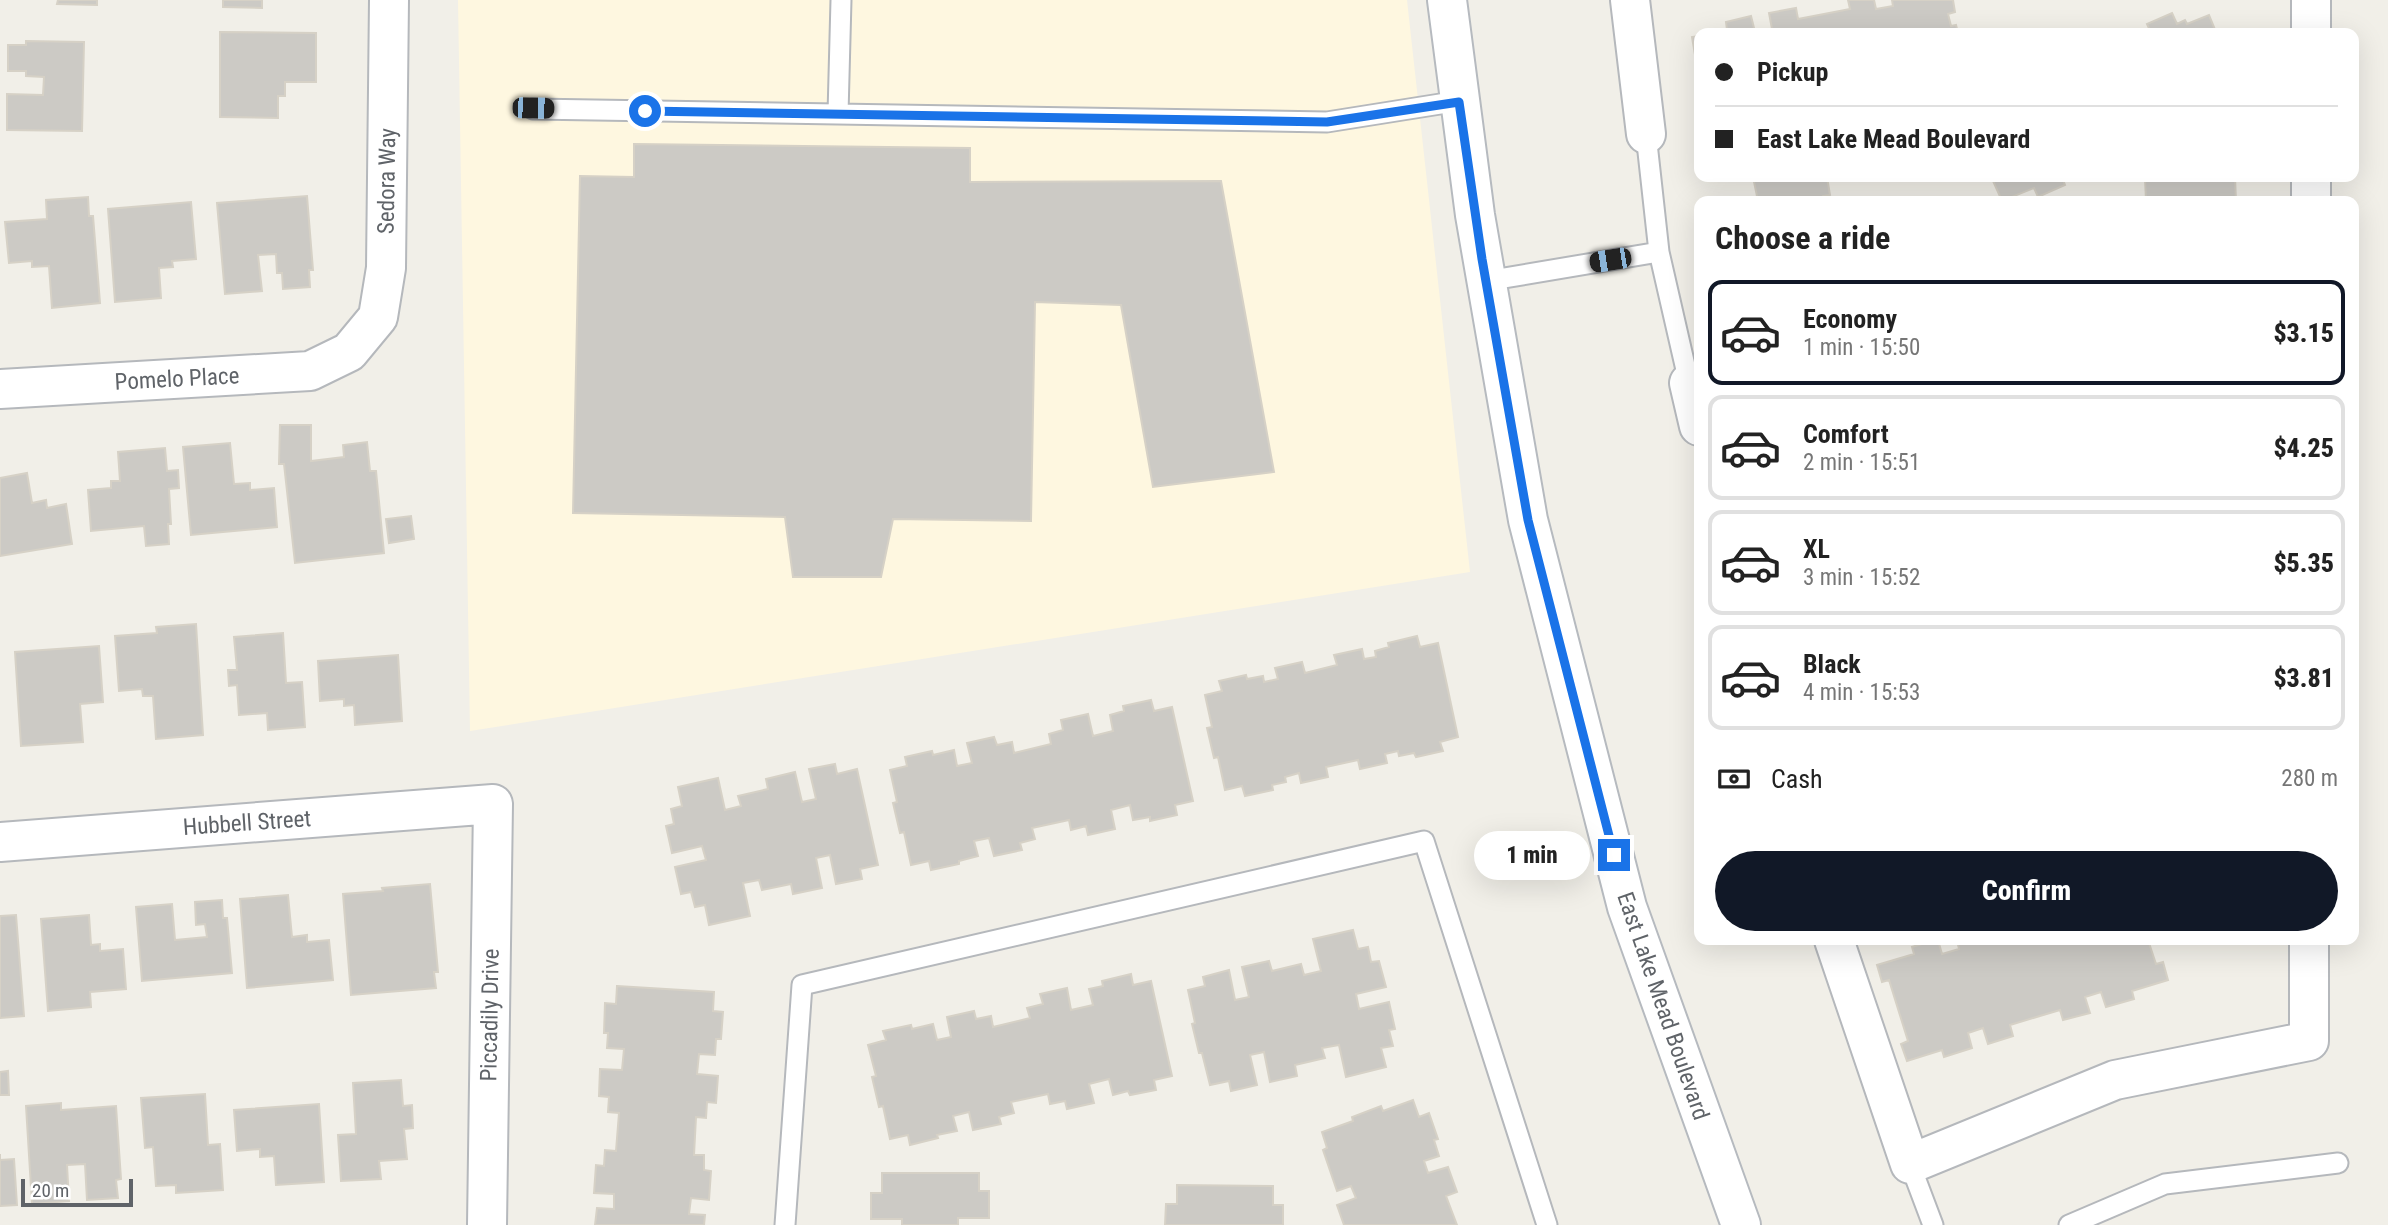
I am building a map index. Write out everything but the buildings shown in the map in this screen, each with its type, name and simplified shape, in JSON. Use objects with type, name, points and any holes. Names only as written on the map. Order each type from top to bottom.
[{"type":"street","name":"Sedora Way","points":[[349,352],[378,317],[386,268],[389,0]]},
{"type":"street","name":"East Lake Mead Boulevard","points":[[1447,0],[1459,102],[1486,281],[1528,520],[1627,907],[1741,1225]]},
{"type":"street","points":[[1630,0],[1646,134]]},
{"type":"street","points":[[2311,0],[2311,28]]},
{"type":"street","name":"Pomelo Place","points":[[0,389],[310,371],[349,352]]},
{"type":"street","points":[[1689,383],[1694,404]]},
{"type":"street","name":"Hubbell Street","points":[[0,842],[493,804]]},
{"type":"street","name":"Piccadily Drive","points":[[488,1225],[493,804]]},
{"type":"street","points":[[1836,945],[1910,1164],[2115,1080],[2309,1041],[2309,945]]},
{"type":"lane","points":[[838,114],[841,0]]},
{"type":"lane","points":[[533,108],[1327,122],[1459,102]]},
{"type":"lane","points":[[1646,134],[1659,252],[1689,383]]},
{"type":"lane","points":[[1486,281],[1659,252]]},
{"type":"lane","points":[[785,1225],[802,985],[1424,841],[1547,1225]]},
{"type":"lane","points":[[2069,1225],[2165,1184],[2337,1163]]},
{"type":"lane","points":[[1910,1164],[1933,1225]]},
{"type":"shaded area","points":[[458,0],[1407,0],[1470,572],[470,731]]},
{"type":"route","points":[[645,111],[1327,122],[1459,102],[1482,259],[1528,520],[1614,855]]}]
